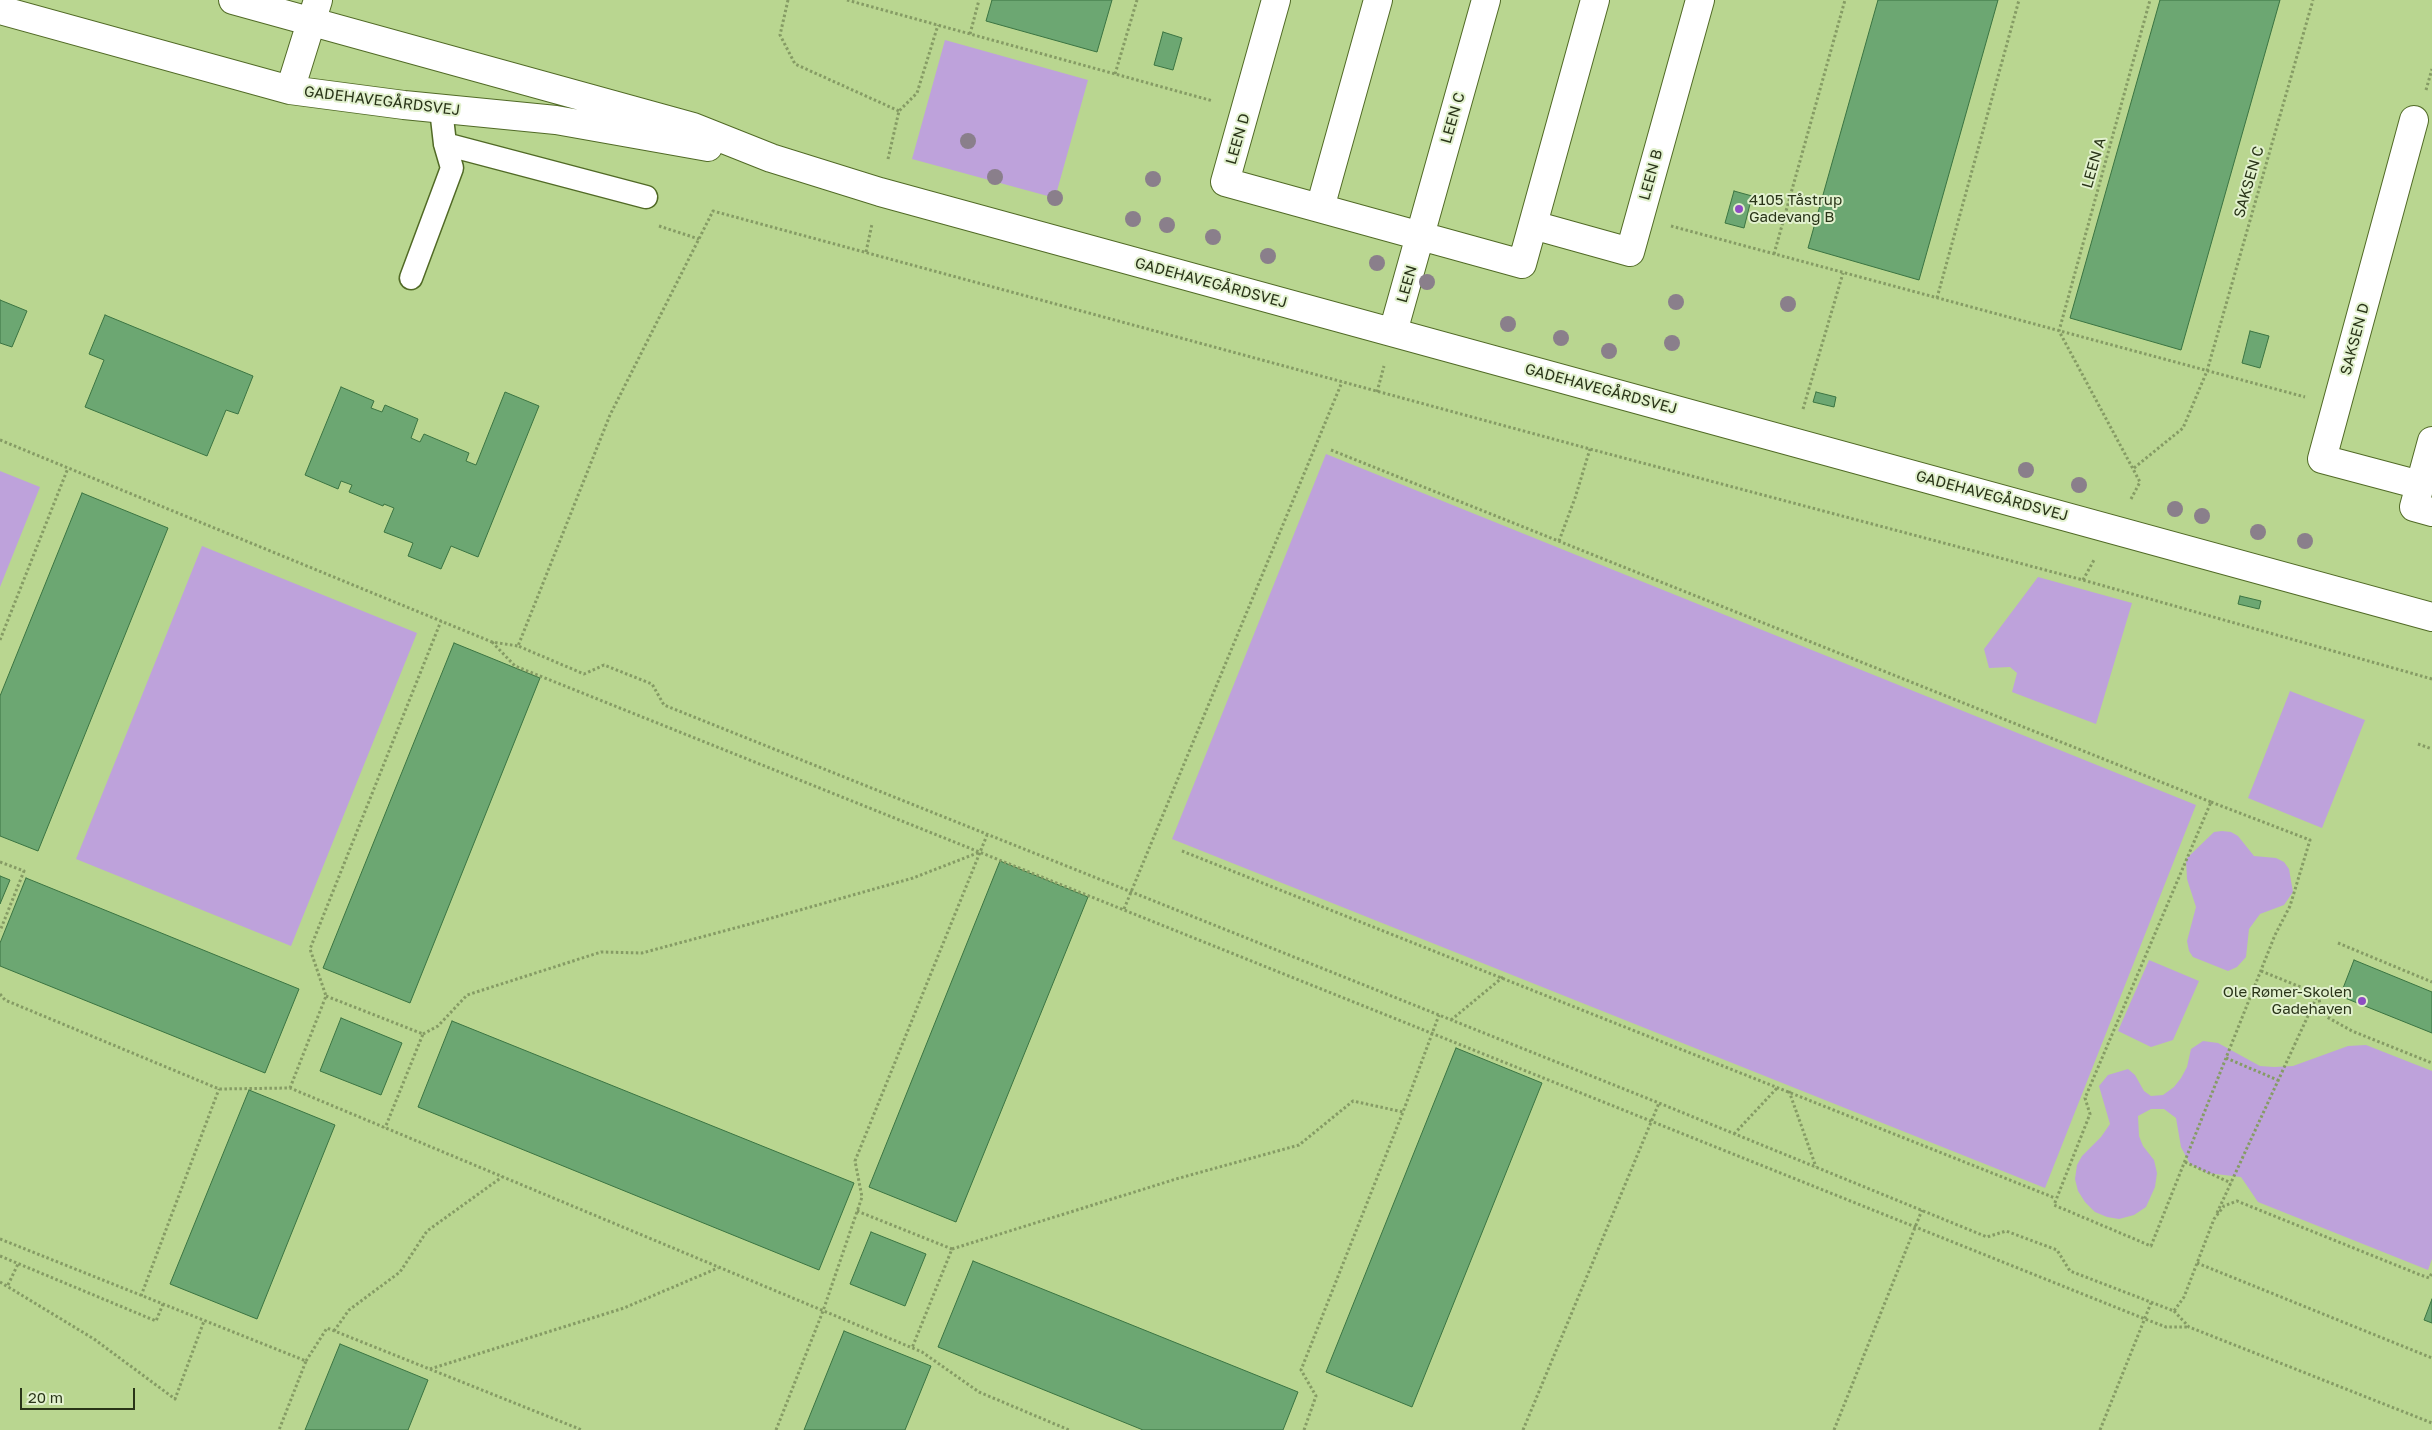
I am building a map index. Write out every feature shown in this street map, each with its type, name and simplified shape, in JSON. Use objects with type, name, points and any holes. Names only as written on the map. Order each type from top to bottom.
[{"type":"street","name":"GADEHAVEGÅRDSVEJ","points":[[233,0],[315,10],[693,127],[771,158],[880,192],[2432,617]]},
{"type":"street","name":"LEEN D","points":[[1276,0],[1225,182],[1420,236]]},
{"type":"street","points":[[1320,208],[1378,0]]},
{"type":"street","name":"LEEN C","points":[[1420,236],[1486,0]]},
{"type":"street","points":[[1420,236],[1522,264],[1595,0]]},
{"type":"street","name":"LEEN B","points":[[1533,225],[1630,252],[1700,0]]},
{"type":"street","name":"GADEHAVEGÅRDSVEJ","points":[[0,10],[290,90],[556,120],[771,158]]},
{"type":"street","points":[[290,90],[315,10]]},
{"type":"street","name":"SAKSEN D","points":[[2414,120],[2322,459],[2420,485]]},
{"type":"street","name":"LEEN","points":[[1393,332],[1420,236]]},
{"type":"street","points":[[2432,441],[2414,508],[2432,512]]},
{"type":"lane","points":[[411,278],[452,168],[445,144],[441,108]]},
{"type":"lane","points":[[445,144],[646,197]]},
{"type":"path","points":[[788,0],[780,35],[795,64],[899,111]]},
{"type":"path","points":[[848,0],[1246,110]]},
{"type":"path","points":[[970,34],[979,0]]},
{"type":"path","points":[[1115,74],[1137,0]]},
{"type":"path","points":[[1774,254],[1844,0]]},
{"type":"path","points":[[1937,298],[2019,0]]},
{"type":"path","name":"LEEN A","points":[[2059,331],[2150,0]]},
{"type":"path","name":"SAKSEN C","points":[[2133,468],[2184,428],[2207,371],[2313,0]]},
{"type":"path","points":[[866,252],[899,111],[917,93],[938,25]]},
{"type":"path","points":[[518,646],[610,415],[712,211],[2082,580],[2432,679]]},
{"type":"path","points":[[1640,218],[2337,406]]},
{"type":"path","points":[[1793,442],[1843,273]]},
{"type":"path","points":[[2059,331],[2140,482],[2082,580]]},
{"type":"path","points":[[1124,909],[1342,382]]},
{"type":"path","points":[[0,440],[492,642],[518,646],[584,674],[604,665],[652,684],[664,705],[1659,1103],[1987,1238],[2006,1230],[2057,1250],[2070,1271],[2151,1304],[2174,1311],[2188,1327]]},
{"type":"path","points":[[1559,541],[1590,449]]},
{"type":"path","points":[[1331,450],[2310,840],[2290,906],[2275,935],[2151,1246],[2054,1205],[2055,1198],[2090,1114],[2085,1098],[2211,802]]},
{"type":"path","points":[[0,640],[68,468]]},
{"type":"path","points":[[290,1088],[326,996],[310,949],[441,621]]},
{"type":"path","points":[[492,642],[515,666],[2166,1327],[2188,1327],[2432,1423]]},
{"type":"path","points":[[2418,744],[2432,749]]},
{"type":"path","points":[[776,1430],[824,1311],[862,1197],[855,1160],[987,835]]},
{"type":"path","points":[[1182,851],[2055,1198]]},
{"type":"path","points":[[385,1128],[423,1034],[438,1026],[467,995],[601,952],[642,953],[762,921],[913,878],[980,852]]},
{"type":"path","points":[[0,862],[24,871],[0,931]]},
{"type":"path","points":[[2338,943],[2432,982]]},
{"type":"path","points":[[2261,971],[2318,994]]},
{"type":"path","points":[[1451,1020],[1503,977]]},
{"type":"path","points":[[0,994],[5,1000],[219,1089],[290,1088],[922,1352],[979,1392],[1068,1430]]},
{"type":"path","points":[[2318,994],[2321,1008],[2327,1017],[2352,1031],[2432,1063]]},
{"type":"path","points":[[2174,1311],[2184,1298],[2214,1218],[2280,1081],[2318,994]]},
{"type":"path","points":[[326,996],[423,1034]]},
{"type":"path","points":[[1304,1430],[1316,1396],[1301,1370],[1403,1112],[1439,1015]]},
{"type":"path","points":[[2226,1058],[2280,1081]]},
{"type":"path","points":[[1734,1134],[1778,1087]]},
{"type":"path","points":[[141,1296],[219,1089]]},
{"type":"path","points":[[1788,1091],[1816,1167]]},
{"type":"path","points":[[857,1211],[952,1249],[1176,1178],[1299,1145],[1353,1101],[1403,1112]]},
{"type":"path","points":[[1523,1430],[1659,1103]]},
{"type":"path","points":[[2185,1162],[2231,1183]]},
{"type":"path","points":[[334,1330],[349,1310],[400,1272],[427,1231],[503,1177]]},
{"type":"path","points":[[2214,1218],[2224,1206],[2237,1201],[2428,1278],[2432,1274]]},
{"type":"path","points":[[1834,1430],[1922,1210]]},
{"type":"path","points":[[0,1239],[306,1361]]},
{"type":"path","points":[[912,1348],[952,1249]]},
{"type":"path","points":[[0,1256],[156,1321],[163,1304]]},
{"type":"path","points":[[2197,1263],[2432,1358]]},
{"type":"path","points":[[8,1285],[18,1264]]},
{"type":"path","points":[[430,1369],[624,1308],[718,1267]]},
{"type":"path","points":[[0,1282],[8,1285],[94,1340],[175,1399],[204,1321]]},
{"type":"path","points":[[2100,1430],[2151,1304]]},
{"type":"path","points":[[279,1430],[306,1361],[327,1328],[582,1430]]},
{"type":"path","points":[[567,1430],[569,1425]]},
{"type":"shaded area","points":[[945,40],[1088,80],[1055,198],[912,159]]},
{"type":"shaded area","points":[[1326,454],[2196,805],[2045,1188],[1172,839]]},
{"type":"shaded area","points":[[0,471],[40,487],[0,587]]},
{"type":"shaded area","points":[[202,546],[417,633],[291,946],[76,859]]},
{"type":"shaded area","points":[[2038,577],[2132,603],[2096,724],[2012,692],[2017,673],[2010,667],[1989,668],[1984,649]]},
{"type":"shaded area","points":[[2290,691],[2365,720],[2322,828],[2248,798]]},
{"type":"shaded area","points":[[2214,832],[2231,832],[2238,836],[2254,856],[2276,858],[2284,862],[2289,869],[2293,892],[2284,905],[2260,914],[2249,929],[2246,957],[2237,967],[2228,971],[2193,957],[2189,951],[2187,941],[2196,907],[2187,879],[2186,859]]},
{"type":"shaded area","points":[[2149,960],[2199,981],[2173,1040],[2151,1047],[2118,1031]]},
{"type":"shaded area","points":[[2203,1041],[2218,1043],[2260,1066],[2293,1066],[2348,1046],[2366,1045],[2432,1071],[2432,1259],[2428,1270],[2258,1202],[2241,1177],[2207,1173],[2190,1164],[2181,1147],[2176,1118],[2164,1109],[2151,1109],[2138,1116],[2139,1136],[2143,1146],[2154,1160],[2157,1173],[2155,1187],[2146,1207],[2134,1215],[2119,1219],[2095,1212],[2085,1202],[2078,1191],[2075,1179],[2077,1165],[2082,1156],[2101,1137],[2110,1124],[2099,1086],[2108,1075],[2128,1069],[2135,1075],[2144,1091],[2151,1096],[2163,1095],[2174,1087],[2181,1078],[2187,1067],[2191,1049]]},
{"type":"building","points":[[992,0],[1112,0],[1097,52],[986,21]]},
{"type":"building","points":[[1878,0],[1998,0],[1919,280],[1808,248]]},
{"type":"building","points":[[2160,0],[2280,0],[2181,350],[2070,318]]},
{"type":"building","points":[[1163,32],[1182,38],[1173,70],[1154,65]]},
{"type":"building","name":"4105 Tåstrup Gadevang B","points":[[1734,191],[1752,196],[1744,228],[1725,223]]},
{"type":"building","points":[[0,300],[27,311],[12,347],[0,343]]},
{"type":"building","points":[[105,315],[253,376],[238,414],[226,410],[207,456],[85,407],[104,360],[89,354]]},
{"type":"building","points":[[2250,331],[2269,336],[2260,368],[2242,363]]},
{"type":"building","points":[[341,387],[374,401],[371,408],[382,412],[385,405],[418,419],[411,438],[420,442],[424,434],[469,453],[466,461],[476,465],[505,392],[539,406],[478,557],[451,546],[441,569],[408,556],[413,543],[384,532],[394,508],[384,504],[383,506],[349,492],[352,485],[341,481],[338,489],[305,475]]},
{"type":"building","points":[[1816,392],[1836,397],[1834,407],[1813,402]]},
{"type":"building","points":[[82,493],[168,528],[38,851],[0,836],[0,696]]},
{"type":"building","points":[[2240,596],[2261,601],[2259,609],[2238,604]]},
{"type":"building","points":[[454,643],[540,678],[410,1003],[323,968]]},
{"type":"building","points":[[1000,861],[1088,897],[956,1222],[869,1187]]},
{"type":"building","points":[[0,876],[10,880],[0,904]]},
{"type":"building","points":[[26,878],[299,989],[265,1073],[0,966],[0,943]]},
{"type":"building","points":[[2354,960],[2432,992],[2432,1033],[2340,996]]},
{"type":"building","points":[[341,1018],[402,1043],[381,1095],[320,1071]]},
{"type":"building","points":[[452,1021],[854,1183],[819,1270],[418,1107]]},
{"type":"building","points":[[1456,1048],[1542,1083],[1412,1407],[1326,1372]]},
{"type":"building","points":[[249,1090],[335,1125],[257,1319],[170,1284]]},
{"type":"building","points":[[871,1232],[926,1254],[905,1306],[850,1284]]},
{"type":"building","points":[[973,1261],[1298,1392],[1283,1430],[1143,1430],[938,1347]]},
{"type":"building","points":[[2432,1299],[2432,1323],[2424,1320]]},
{"type":"building","points":[[844,1331],[931,1366],[905,1430],[804,1430]]},
{"type":"building","points":[[340,1344],[428,1380],[408,1430],[305,1430]]},
{"type":"place","name":"4105 Tåstrup Gadevang B","points":[[1739,209]]},
{"type":"place","name":"Ole Rømer-Skolen Gadehaven","points":[[2362,1001]]}]
